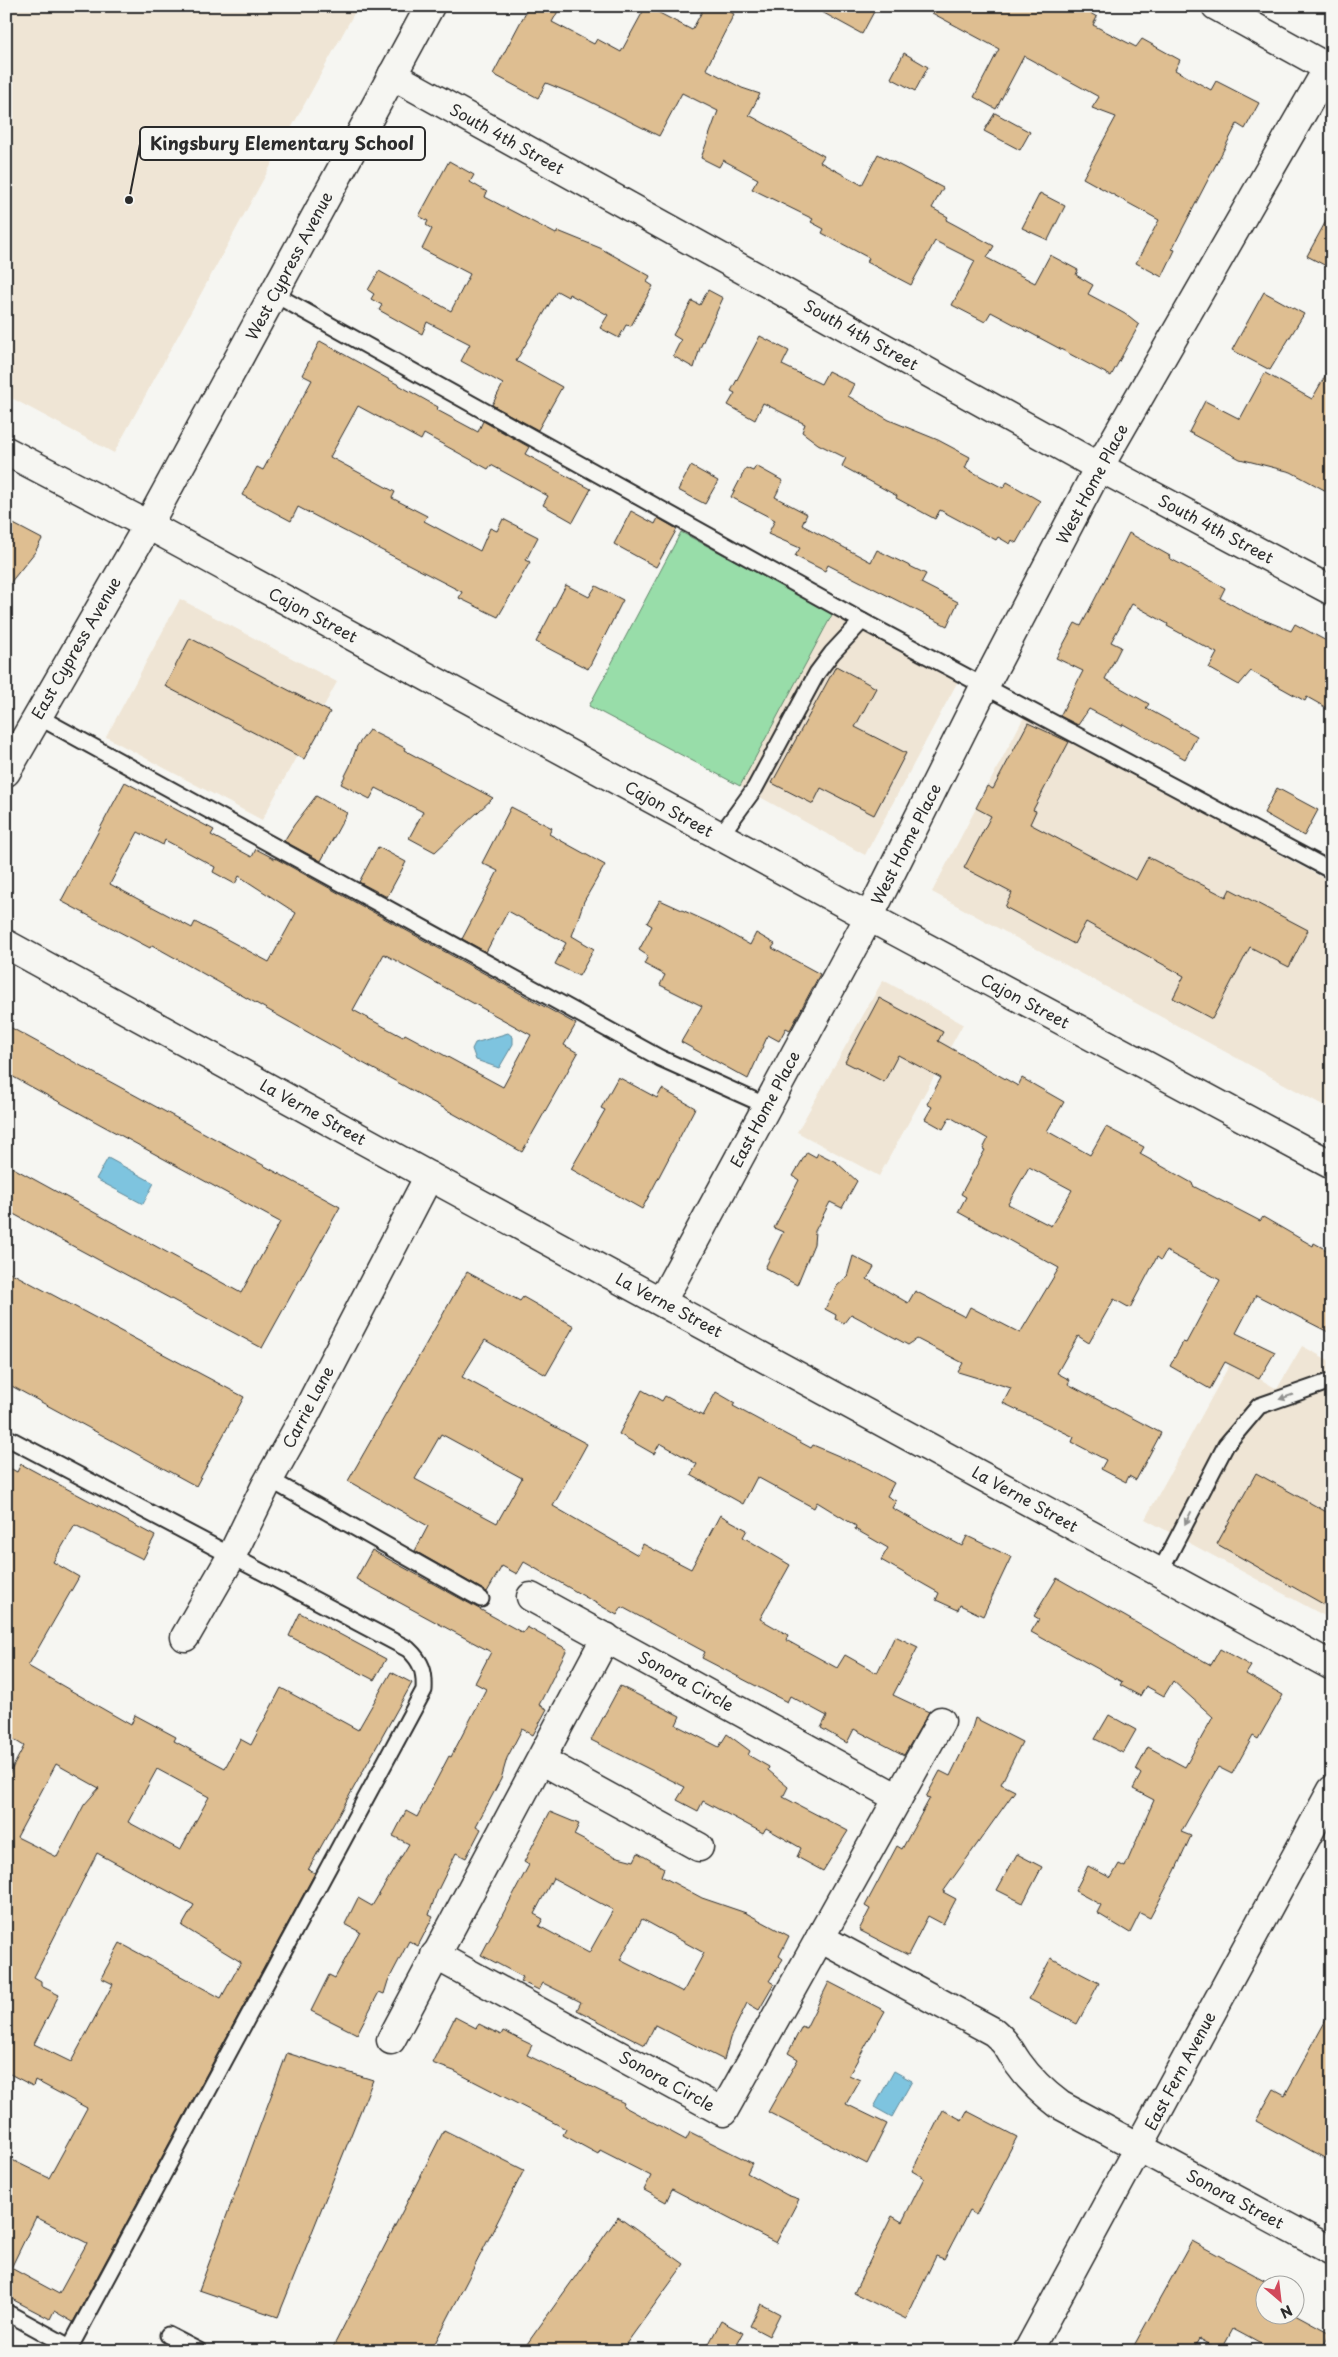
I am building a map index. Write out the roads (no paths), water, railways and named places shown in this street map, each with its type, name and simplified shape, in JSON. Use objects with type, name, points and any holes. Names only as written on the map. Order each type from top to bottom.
[{"type":"street","name":"West Cypress Avenue","points":[[148,525],[430,6]]},
{"type":"street","points":[[1216,6],[1330,66]]},
{"type":"street","name":"West Home Place","points":[[869,917],[984,687],[1100,467],[1330,66]]},
{"type":"street","name":"South 4th Street","points":[[392,75],[1100,467],[1332,591]]},
{"type":"street","name":"Cajon Street","points":[[6,451],[148,525],[869,917],[1332,1165]]},
{"type":"street","name":"East Cypress Avenue","points":[[8,763],[148,525]]},
{"type":"street","name":"East Home Place","points":[[662,1301],[869,917]]},
{"type":"street","name":"La Verne Street","points":[[6,944],[1332,1666]]},
{"type":"street","name":"Carrie Lane","points":[[185,1637],[231,1557],[269,1479],[429,1176]]},
{"type":"street","name":"Sonora Circle","points":[[531,1597],[898,1798]]},
{"type":"street","points":[[391,2040],[606,1637]]},
{"type":"street","name":"Sonora Circle","points":[[435,1955],[723,2112],[941,1721]]},
{"type":"street","points":[[541,1760],[699,1847]]},
{"type":"street","name":"East Fern Avenue","points":[[1028,2351],[1332,1790]]},
{"type":"street","points":[[820,1938],[994,2032],[1008,2044],[1018,2063],[1042,2091],[1060,2105],[1139,2147]]},
{"type":"street","name":"Sonora Street","points":[[1139,2147],[1332,2251]]},
{"type":"lane","points":[[274,294],[862,621],[1332,871]]},
{"type":"lane","points":[[720,836],[755,788],[817,673],[832,653],[862,621]]},
{"type":"lane","points":[[37,716],[660,1058],[767,1106]]},
{"type":"lane","points":[[1160,1572],[1226,1445],[1259,1406],[1328,1382],[1332,1384]]},
{"type":"lane","points":[[6,1437],[408,1650],[420,1660],[425,1675],[424,1690],[69,2349],[6,2312]]},
{"type":"lane","points":[[269,1479],[481,1598]]},
{"type":"lane","points":[[168,2335],[199,2351]]},
{"type":"water","points":[[508,1033],[513,1037],[513,1044],[499,1068],[476,1060],[472,1049],[475,1043]]},
{"type":"water","points":[[108,1158],[154,1183],[143,1204],[96,1179]]},
{"type":"water","points":[[894,2071],[912,2081],[892,2117],[874,2107]]},
{"type":"place","name":"Kingsbury Elementary School","points":[[129,200]]}]
